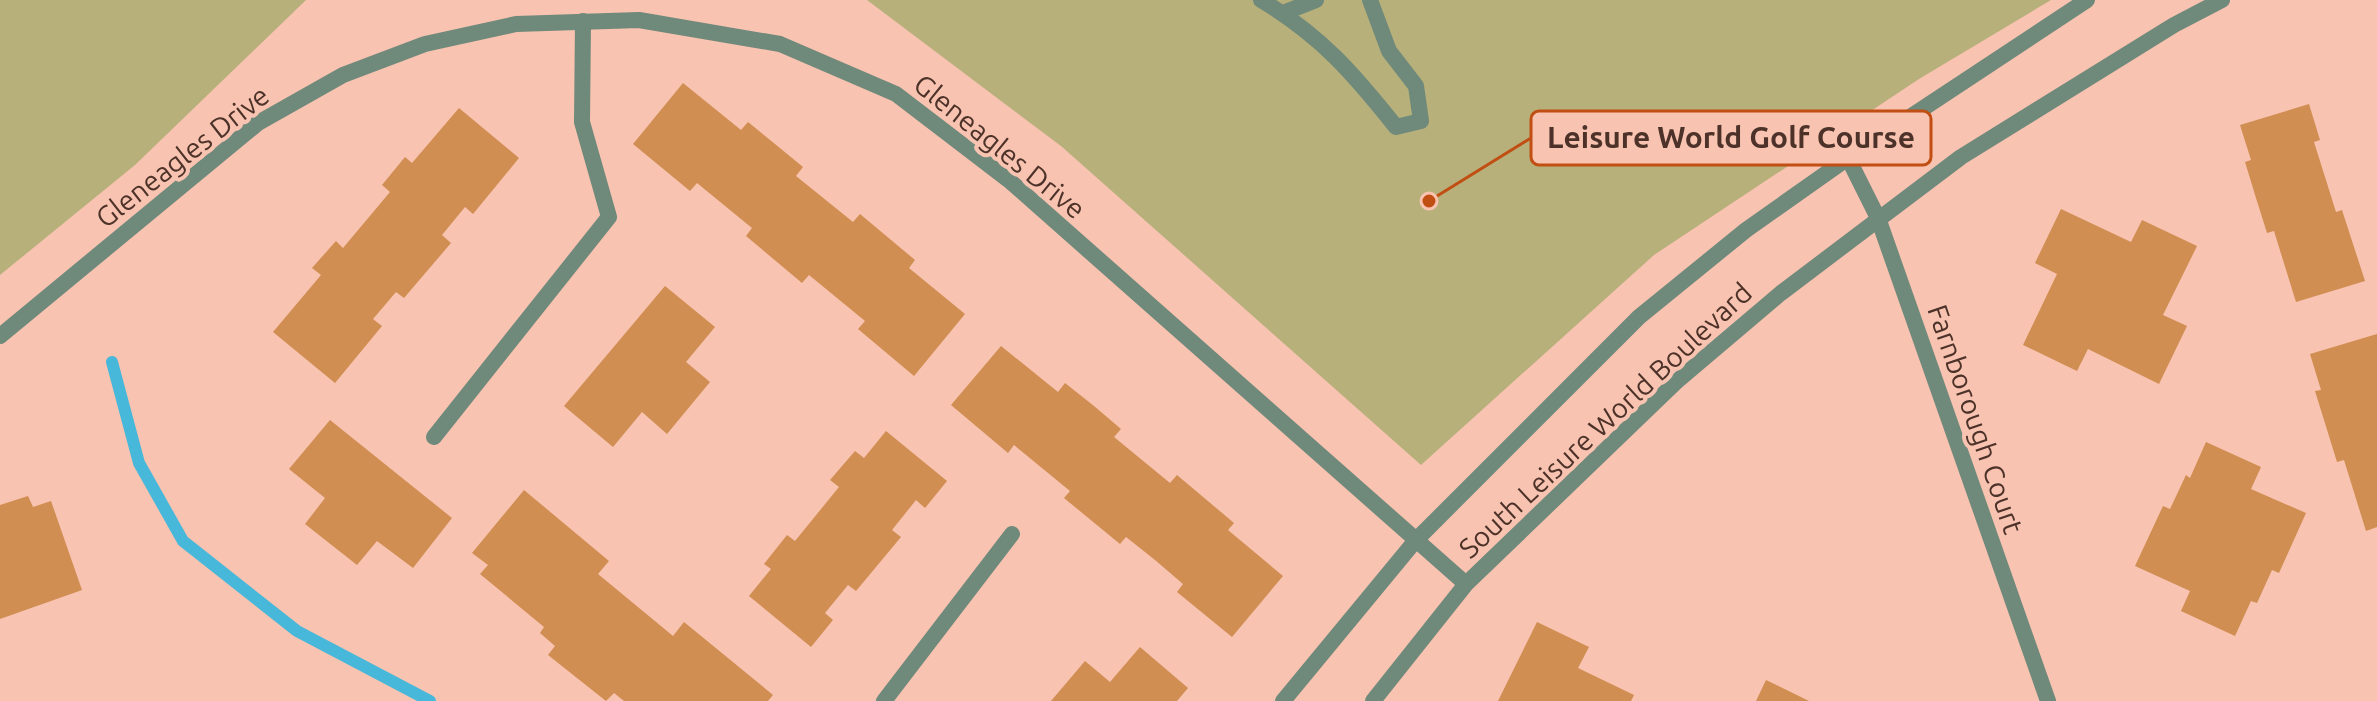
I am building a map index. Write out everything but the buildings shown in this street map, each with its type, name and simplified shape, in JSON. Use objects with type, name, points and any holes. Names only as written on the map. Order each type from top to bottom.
[{"type":"street","points":[[1261,0],[1283,13],[1339,57],[1396,127],[1421,121],[1416,86],[1389,51],[1370,0]]},
{"type":"street","points":[[1283,13],[1316,0]]},
{"type":"street","name":"South Leisure World Boulevard","points":[[1283,701],[1416,540],[1639,317],[1746,230],[1848,158],[2087,0]]},
{"type":"street","name":"South Leisure World Boulevard","points":[[1373,701],[1466,584],[1676,382],[1781,293],[1961,157],[2174,25],[2222,0]]},
{"type":"street","name":"Gleneagles Drive","points":[[0,336],[258,123],[343,75],[425,44],[516,24],[639,20],[780,44],[896,94],[1011,182],[1466,584]]},
{"type":"street","points":[[434,437],[609,217],[582,122],[583,21]]},
{"type":"street","name":"Farnborough Court","points":[[1848,158],[1878,218],[2048,701]]},
{"type":"street","points":[[884,701],[1012,534]]},
{"type":"shaded area","points":[[0,0],[306,0],[135,165],[0,275]]},
{"type":"shaded area","points":[[867,0],[2051,0],[1919,79],[1654,255],[1421,465],[1061,146]]},
{"type":"waterway","points":[[112,362],[139,463],[183,541],[297,631],[430,701]]},
{"type":"place","name":"Leisure World Golf Course","points":[[1429,201]]}]
